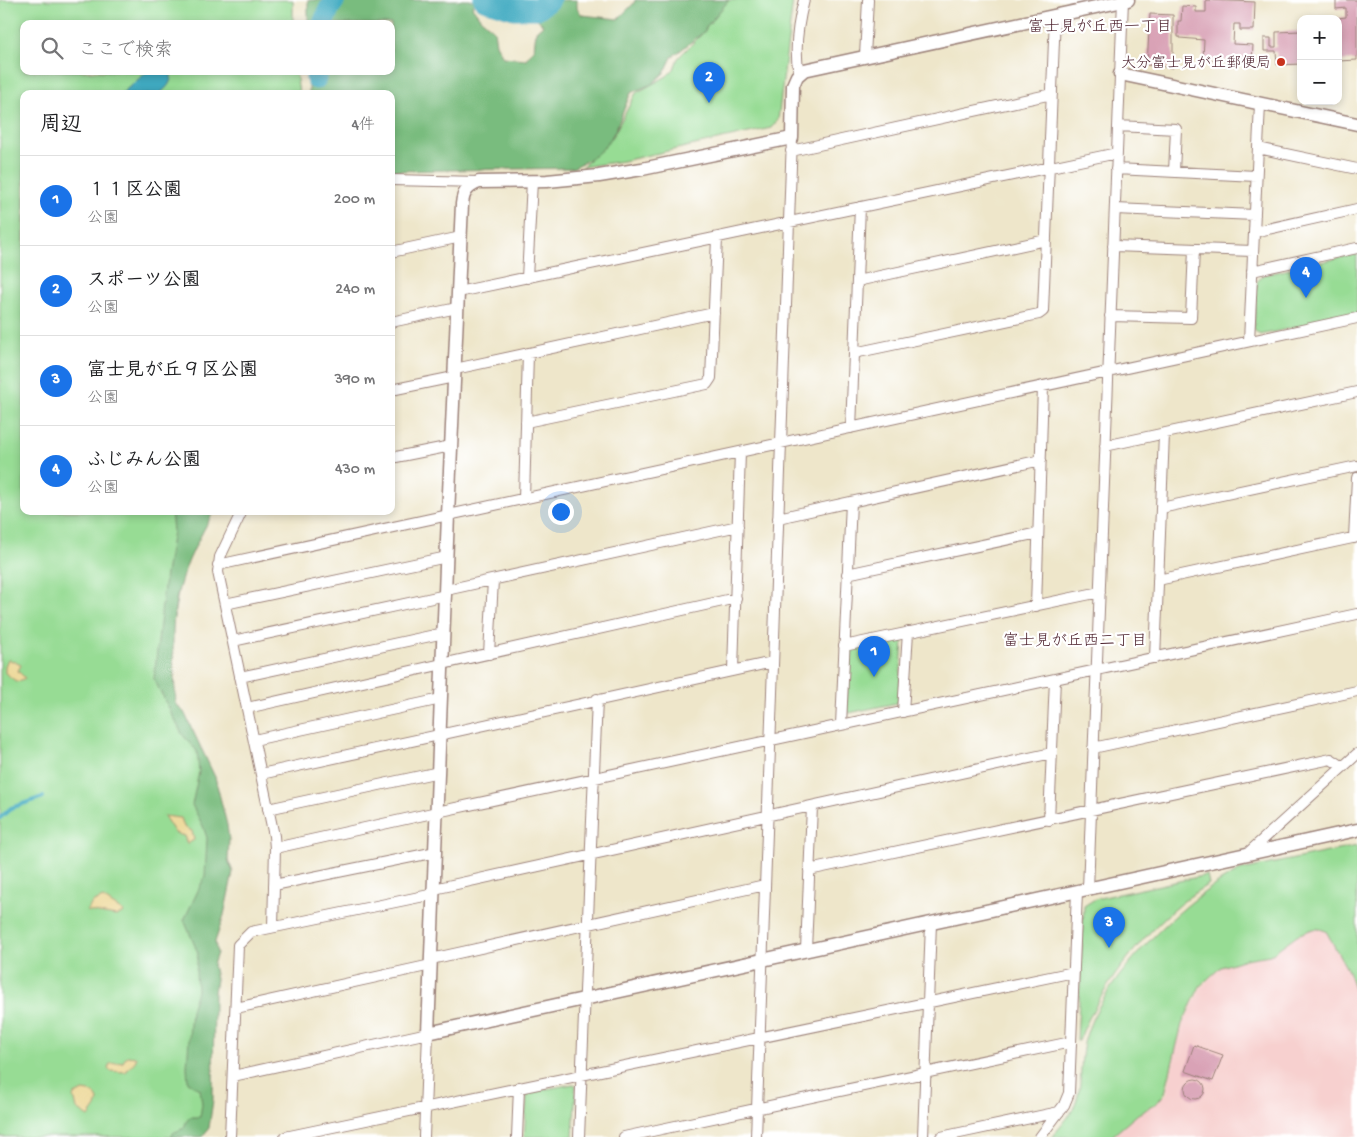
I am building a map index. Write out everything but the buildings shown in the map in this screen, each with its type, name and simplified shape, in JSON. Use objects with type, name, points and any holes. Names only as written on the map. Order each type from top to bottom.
[{"type":"street","points":[[756,1137],[793,85],[799,73],[797,38],[804,0]]},
{"type":"street","points":[[866,56],[868,0]]},
{"type":"street","points":[[799,73],[807,69],[1125,0],[1116,169],[1091,810],[1074,972],[1069,1093],[1059,1112],[1040,1137]]},
{"type":"street","points":[[854,353],[1041,313],[1044,308],[1055,16]]},
{"type":"street","points":[[1120,74],[1357,124]]},
{"type":"street","points":[[395,180],[532,181],[607,175],[792,144],[1052,94]]},
{"type":"street","points":[[1250,341],[1260,104]]},
{"type":"street","points":[[1118,126],[1176,130],[1174,172]]},
{"type":"street","points":[[1258,148],[1357,169]]},
{"type":"street","points":[[458,292],[1117,153]]},
{"type":"street","points":[[1116,169],[1256,176]]},
{"type":"street","points":[[527,278],[532,181]]},
{"type":"street","points":[[424,1137],[462,201],[465,192],[472,185],[482,182]]},
{"type":"street","points":[[851,428],[860,207]]},
{"type":"street","points":[[1115,209],[1255,215]]},
{"type":"street","points":[[1254,232],[1357,209]]},
{"type":"street","points":[[395,251],[461,237]]},
{"type":"street","points":[[526,422],[706,384],[711,378],[717,238]]},
{"type":"street","points":[[857,281],[1046,240]]},
{"type":"street","points":[[1113,246],[1253,251]]},
{"type":"street","points":[[1252,271],[1357,248]]},
{"type":"street","points":[[1110,316],[1191,318],[1194,249]]},
{"type":"street","points":[[395,321],[457,308]]},
{"type":"street","points":[[395,389],[528,353],[714,312]]},
{"type":"street","points":[[218,565],[1357,318]]},
{"type":"street","points":[[524,499],[528,353]]},
{"type":"street","points":[[1036,606],[1043,386]]},
{"type":"street","points":[[1105,446],[1357,392]]},
{"type":"street","points":[[1155,658],[1164,434]]},
{"type":"street","points":[[395,457],[451,446]]},
{"type":"street","points":[[733,670],[740,452]]},
{"type":"street","points":[[778,518],[1041,460]]},
{"type":"street","points":[[1161,508],[1357,466]]},
{"type":"street","points":[[1158,580],[1356,538],[1357,478]]},
{"type":"street","points":[[841,725],[851,502]]},
{"type":"street","points":[[240,515],[220,557],[218,572],[275,848],[273,927]]},
{"type":"street","points":[[233,641],[446,593],[493,580],[738,526]]},
{"type":"street","points":[[847,574],[1038,533]]},
{"type":"street","points":[[225,604],[447,557]]},
{"type":"street","points":[[489,654],[493,580]]},
{"type":"street","points":[[844,646],[1100,592]]},
{"type":"street","points":[[247,708],[736,598]]},
{"type":"street","points":[[275,848],[1357,614]]},
{"type":"street","points":[[903,712],[908,632]]},
{"type":"street","points":[[240,677],[444,633]]},
{"type":"street","points":[[261,774],[773,662]]},
{"type":"street","points":[[1049,820],[1055,679]]},
{"type":"street","points":[[1093,748],[1357,691]]},
{"type":"street","points":[[579,1137],[597,699]]},
{"type":"street","points":[[254,740],[442,700]]},
{"type":"street","points":[[230,1137],[238,945],[251,932],[591,854],[1052,753]]},
{"type":"street","points":[[1247,854],[1357,754]]},
{"type":"street","points":[[809,870],[1331,759],[1343,767]]},
{"type":"street","points":[[268,809],[439,772]]},
{"type":"street","points":[[806,950],[812,806]]},
{"type":"street","points":[[233,1076],[1357,830]]},
{"type":"street","points":[[274,885],[436,852]]},
{"type":"street","points":[[236,1008],[588,924],[765,885]]},
{"type":"street","points":[[923,1137],[931,923]]},
{"type":"street","points":[[285,1137],[1074,972]]},
{"type":"street","points":[[624,1137],[1071,1042]]},
{"type":"street","points":[[517,1137],[519,1087]]},
{"type":"street","points":[[941,1137],[1059,1112]]},
{"type":"shaded area","points":[[1313,929],[1326,931],[1348,971],[1357,996],[1357,1137],[1111,1137],[1138,1114],[1156,1104],[1167,1093],[1183,1024],[1201,987],[1221,967],[1270,955],[1297,935]]},
{"type":"green space","points":[[0,0],[293,0],[293,20],[20,20],[20,75],[297,75],[298,90],[20,90],[20,515],[191,515],[167,657],[173,706],[203,763],[219,829],[210,954],[203,1115],[181,1137],[0,1137]]},
{"type":"green space","points":[[308,0],[477,0],[472,7],[481,19],[494,30],[496,44],[503,57],[526,59],[534,49],[536,31],[543,25],[533,14],[532,10],[540,3],[577,0],[577,8],[582,15],[618,19],[635,0],[729,0],[704,32],[672,57],[665,72],[652,84],[631,93],[620,121],[602,150],[573,168],[395,171],[395,90],[309,90],[309,75],[395,75],[395,20],[308,20]]},
{"type":"green space","points":[[729,0],[793,0],[778,120],[771,128],[623,161],[582,167],[613,136],[636,93],[667,76],[674,69],[678,58],[704,32]]},
{"type":"green space","points":[[1357,254],[1357,314],[1260,335],[1254,330],[1257,282],[1263,275]]},
{"type":"green space","points":[[171,515],[212,515],[182,578],[176,601],[173,630],[174,676],[176,704],[184,712],[215,777],[227,825],[229,840],[228,860],[233,872],[224,915],[215,942],[217,953],[213,965],[216,979],[214,993],[213,1100],[209,1128],[202,1137],[171,1137],[173,1133],[184,1128],[190,1117],[200,1117],[202,1104],[200,1089],[188,1082],[187,1067],[191,1010],[197,991],[198,953],[184,920],[205,876],[207,838],[192,805],[199,772],[197,751],[182,734],[154,679],[164,586],[173,531]]},
{"type":"green space","points":[[900,639],[903,641],[899,698],[897,703],[849,713],[846,708],[850,652],[853,649]]},
{"type":"green space","points":[[1357,846],[1357,996],[1348,971],[1326,931],[1320,929],[1313,929],[1297,935],[1270,955],[1245,959],[1221,967],[1200,986],[1182,1024],[1165,1093],[1156,1104],[1138,1114],[1111,1137],[1052,1137],[1070,1114],[1075,1104],[1079,1091],[1084,1044],[1095,1013],[1128,965],[1173,918],[1196,898],[1241,870]]},
{"type":"green space","points":[[1207,875],[1209,884],[1189,897],[1170,913],[1132,952],[1101,997],[1088,1019],[1079,1041],[1077,1041],[1084,906],[1095,899]]},
{"type":"green space","points":[[576,1085],[573,1137],[524,1137],[527,1095],[530,1092]]},
{"type":"sand","points":[[8,659],[21,665],[18,671],[25,678],[17,682],[5,673]]},
{"type":"sand","points":[[164,816],[181,818],[184,827],[192,831],[194,840],[187,844],[184,836],[175,833]]},
{"type":"sand","points":[[103,898],[124,912],[116,916],[87,911],[92,903]]},
{"type":"sand","points":[[127,1056],[136,1057],[136,1060],[126,1072],[110,1071],[108,1069],[110,1064],[123,1062]]},
{"type":"sand","points":[[84,1091],[94,1093],[98,1100],[96,1107],[89,1117],[77,1109],[73,1098],[74,1095]]},
{"type":"water","points":[[143,75],[171,75],[170,81],[164,90],[126,90]]},
{"type":"waterway","points":[[325,20],[335,0]]},
{"type":"waterway","points":[[484,0],[514,9],[537,9],[550,0]]},
{"type":"waterway","points":[[316,75],[316,79]]},
{"type":"waterway","points":[[0,818],[11,808],[43,797]]},
{"type":"place","name":"大分富士見が丘郵便局","points":[[1281,62]]},
{"type":"place","name":"スポーツ公園","points":[[709,103]]},
{"type":"place","name":"ふじみん公園","points":[[1306,298]]},
{"type":"place","name":"１１区公園","points":[[874,677]]},
{"type":"place","name":"富士見が丘９区公園","points":[[1109,948]]},
{"type":"district","name":"富士見が丘西一丁目","points":[[1100,25]]},
{"type":"district","name":"富士見が丘西二丁目","points":[[1075,639]]}]
